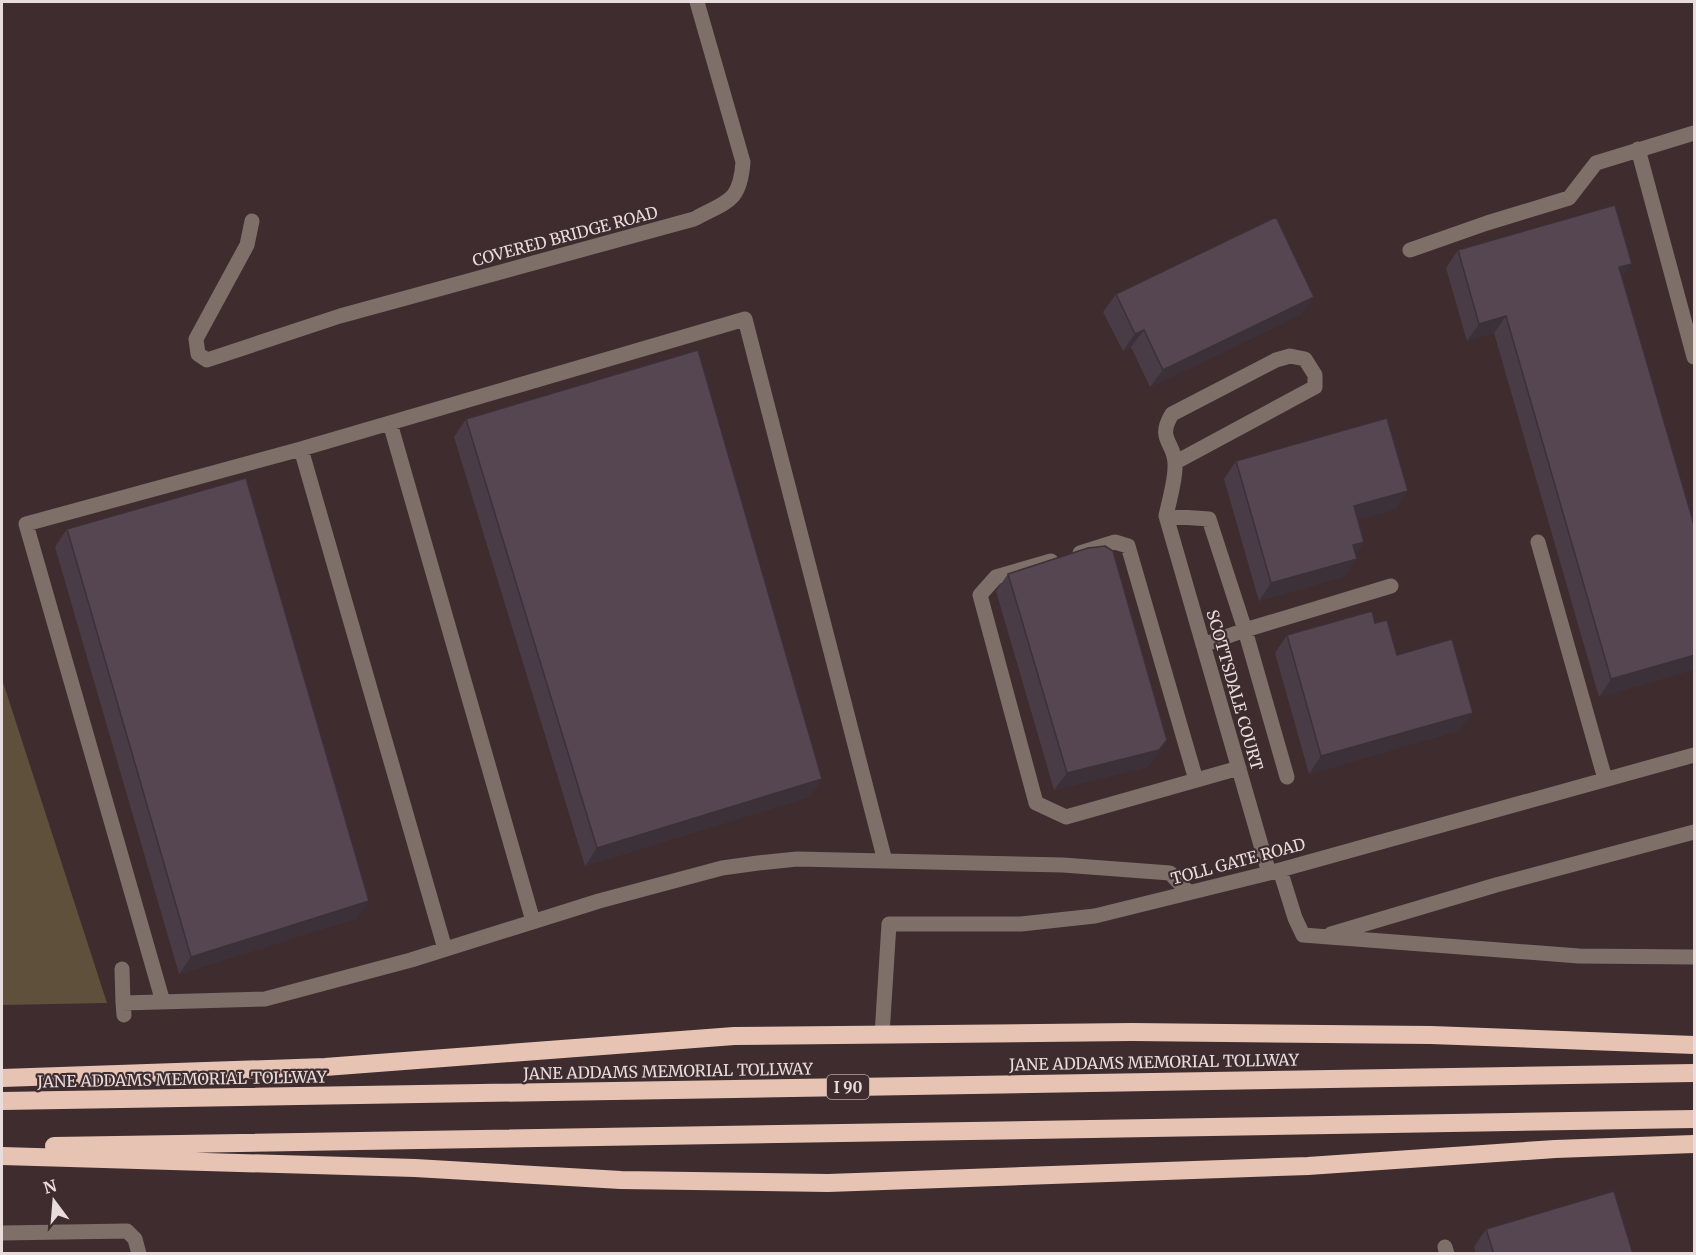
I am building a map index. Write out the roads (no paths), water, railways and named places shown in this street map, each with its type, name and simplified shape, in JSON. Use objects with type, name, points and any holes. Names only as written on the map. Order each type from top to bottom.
[{"type":"highway","points":[[2,1078],[325,1067],[734,1036],[1132,1032],[1407,1035],[1695,1045]]},
{"type":"highway","name":"JANE ADDAMS MEMORIAL TOLLWAY","points":[[2,1101],[1695,1073]]},
{"type":"highway","points":[[2,1147],[1695,1119]]},
{"type":"highway","points":[[2,1156],[416,1168],[621,1180],[828,1183],[1308,1166],[1555,1149],[1695,1144]]},
{"type":"street","name":"COVERED BRIDGE ROAD","points":[[252,221],[248,245],[196,339],[198,354],[207,360],[340,316],[694,219],[734,198],[741,181],[743,162],[697,2]]},
{"type":"street","points":[[1410,250],[1569,198],[1596,163],[1695,133]]},
{"type":"street","points":[[1638,149],[1695,357]]},
{"type":"street","points":[[164,1002],[26,524],[301,449],[745,320],[885,861]]},
{"type":"street","points":[[1176,462],[1315,387],[1315,375],[1305,359],[1290,356],[1276,360],[1172,414],[1166,423],[1165,435],[1176,462],[1166,516],[1209,519],[1245,630],[1287,777]]},
{"type":"street","points":[[390,423],[533,921]]},
{"type":"street","points":[[301,449],[445,949]]},
{"type":"street","name":"SCOTTSDALE COURT","points":[[1166,516],[1239,768],[1274,871],[1303,935],[1323,937]]},
{"type":"street","points":[[1196,780],[1128,546],[1115,542],[996,577],[980,595],[1036,803],[1066,817],[1239,768]]},
{"type":"street","points":[[1538,542],[1605,779]]},
{"type":"street","points":[[1203,645],[1391,586]]},
{"type":"street","name":"TOLL GATE ROAD","points":[[882,1035],[889,924],[1021,924],[1095,916],[1274,871],[1695,755]]},
{"type":"street","points":[[1323,937],[1496,885],[1695,832]]},
{"type":"street","points":[[122,969],[124,1009],[164,1002],[265,999],[445,949],[599,901],[722,868],[758,862],[797,860],[1063,865],[1170,873],[1189,893]]},
{"type":"street","points":[[1323,937],[1579,956],[1695,957]]},
{"type":"street","points":[[2,1233],[127,1231],[135,1239],[139,1254]]}]
